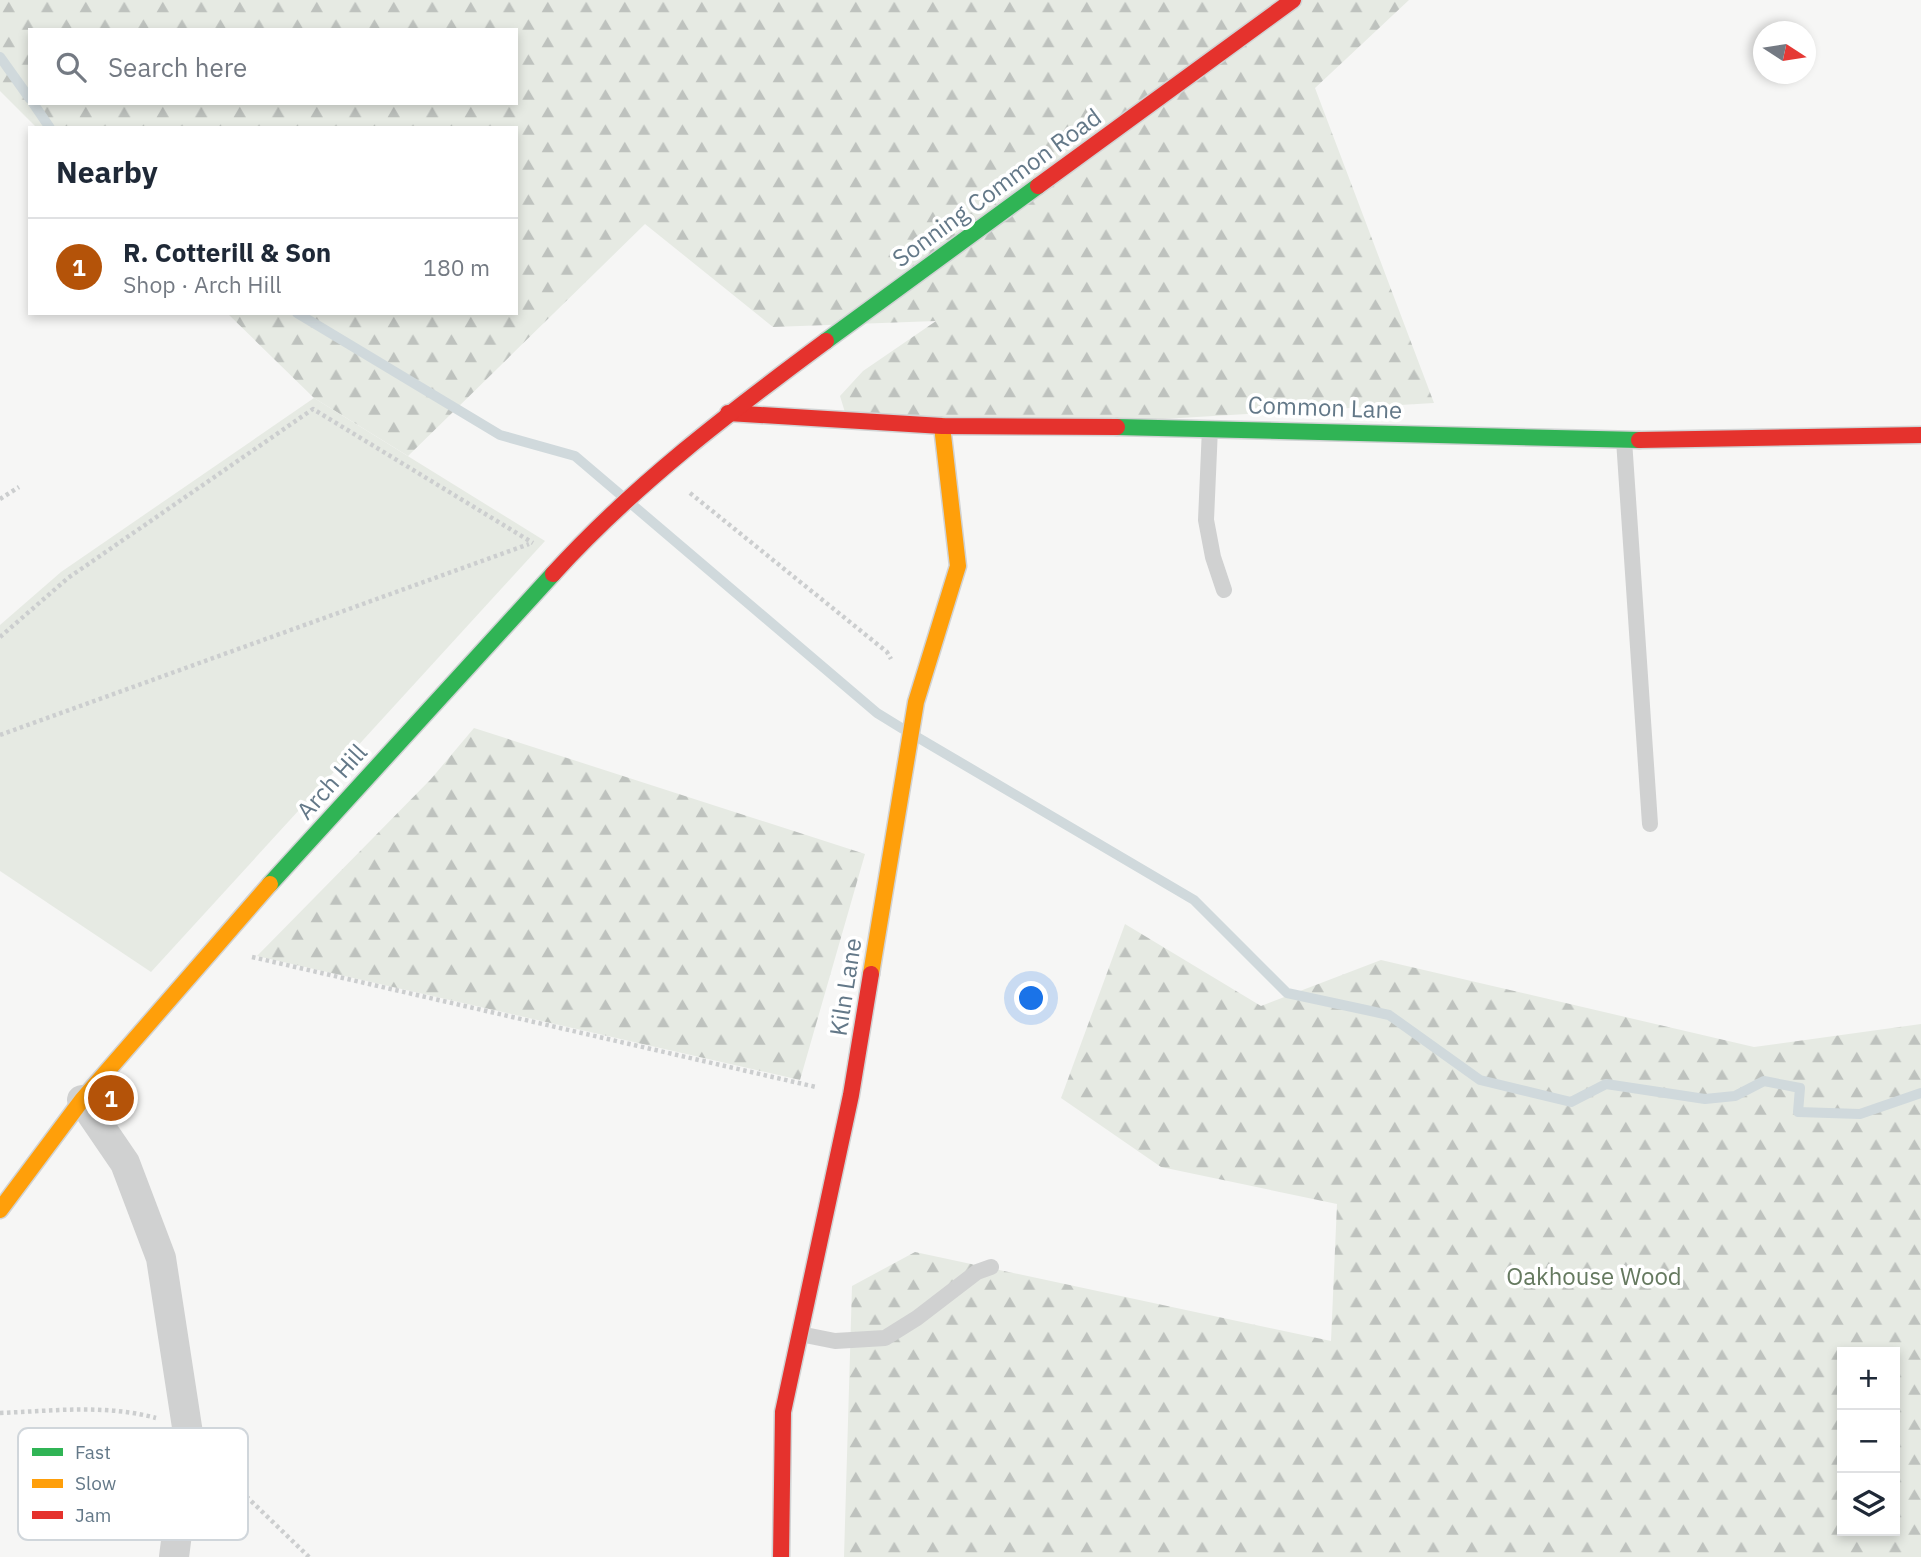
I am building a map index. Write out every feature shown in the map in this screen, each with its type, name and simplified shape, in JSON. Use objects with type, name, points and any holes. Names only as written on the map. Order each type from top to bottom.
[{"type":"street","name":"Sonning Common Road","points":[[729,414],[1293,0]]},
{"type":"street","name":"Common Lane","points":[[729,414],[942,426],[1210,428],[1624,440],[1921,435]]},
{"type":"street","name":"Arch Hill","points":[[0,1210],[82,1100],[212,948],[584,540],[729,414]]},
{"type":"street","name":"Kiln Lane","points":[[781,1557],[783,1412],[851,1095],[916,702],[958,566],[942,426]]},
{"type":"street","points":[[82,1100],[125,1163],[162,1258],[187,1428]]},
{"type":"lane","points":[[1210,428],[1206,520],[1213,556],[1224,590]]},
{"type":"lane","points":[[1624,440],[1650,824]]},
{"type":"lane","points":[[799,1334],[835,1341],[886,1338],[977,1272],[991,1267]]},
{"type":"path","points":[[0,637],[68,578],[313,409],[529,543]]},
{"type":"path","points":[[663,472],[887,652],[916,702]]},
{"type":"path","points":[[0,499],[19,487]]},
{"type":"path","points":[[0,735],[529,543],[584,540]]},
{"type":"path","points":[[212,948],[851,1095]]},
{"type":"green space","points":[[0,0],[1409,0],[1315,88],[1434,403],[1030,427],[847,419],[840,396],[863,371],[936,321],[773,327],[645,224],[408,456],[314,398],[229,315],[518,315],[518,126],[35,126],[0,91]]},
{"type":"green space","points":[[314,398],[545,541],[151,972],[0,871],[0,625],[61,572]]},
{"type":"green space","points":[[474,728],[865,854],[800,1080],[257,956],[431,779]]},
{"type":"green space","name":"Oakhouse Wood","points":[[1125,924],[1261,1006],[1381,960],[1754,1047],[1921,1024],[1921,1557],[844,1557],[852,1286],[915,1252],[1331,1341],[1337,1204],[1161,1167],[1061,1098]]},
{"type":"waterway","points":[[0,57],[28,96]]},
{"type":"waterway","points":[[34,105],[49,126]]},
{"type":"waterway","points":[[300,315],[500,435],[575,456],[877,713],[903,729]]},
{"type":"waterway","points":[[917,737],[1194,900],[1287,993],[1389,1015],[1480,1080],[1571,1102],[1606,1084],[1705,1099],[1735,1096],[1764,1081],[1800,1088],[1798,1112],[1860,1114],[1921,1093]]},
{"type":"traffic: fast","points":[[826,341],[1038,186]]},
{"type":"traffic: fast","points":[[1117,427],[1639,440]]},
{"type":"traffic: fast","points":[[270,884],[553,574]]},
{"type":"traffic: slow","points":[[871,974],[916,702],[958,566],[942,426]]},
{"type":"traffic: slow","points":[[0,1210],[82,1100],[270,884]]},
{"type":"traffic: jam","points":[[1038,186],[1293,0]]},
{"type":"traffic: jam","points":[[553,574],[584,541],[650,480],[719,422],[826,341]]},
{"type":"traffic: jam","points":[[728,413],[942,426],[1117,427]]},
{"type":"traffic: jam","points":[[1639,440],[1921,435]]},
{"type":"traffic: jam","points":[[781,1557],[783,1412],[851,1095],[871,974]]},
{"type":"place","name":"R. Cotterill & Son","points":[[111,1098]]}]
